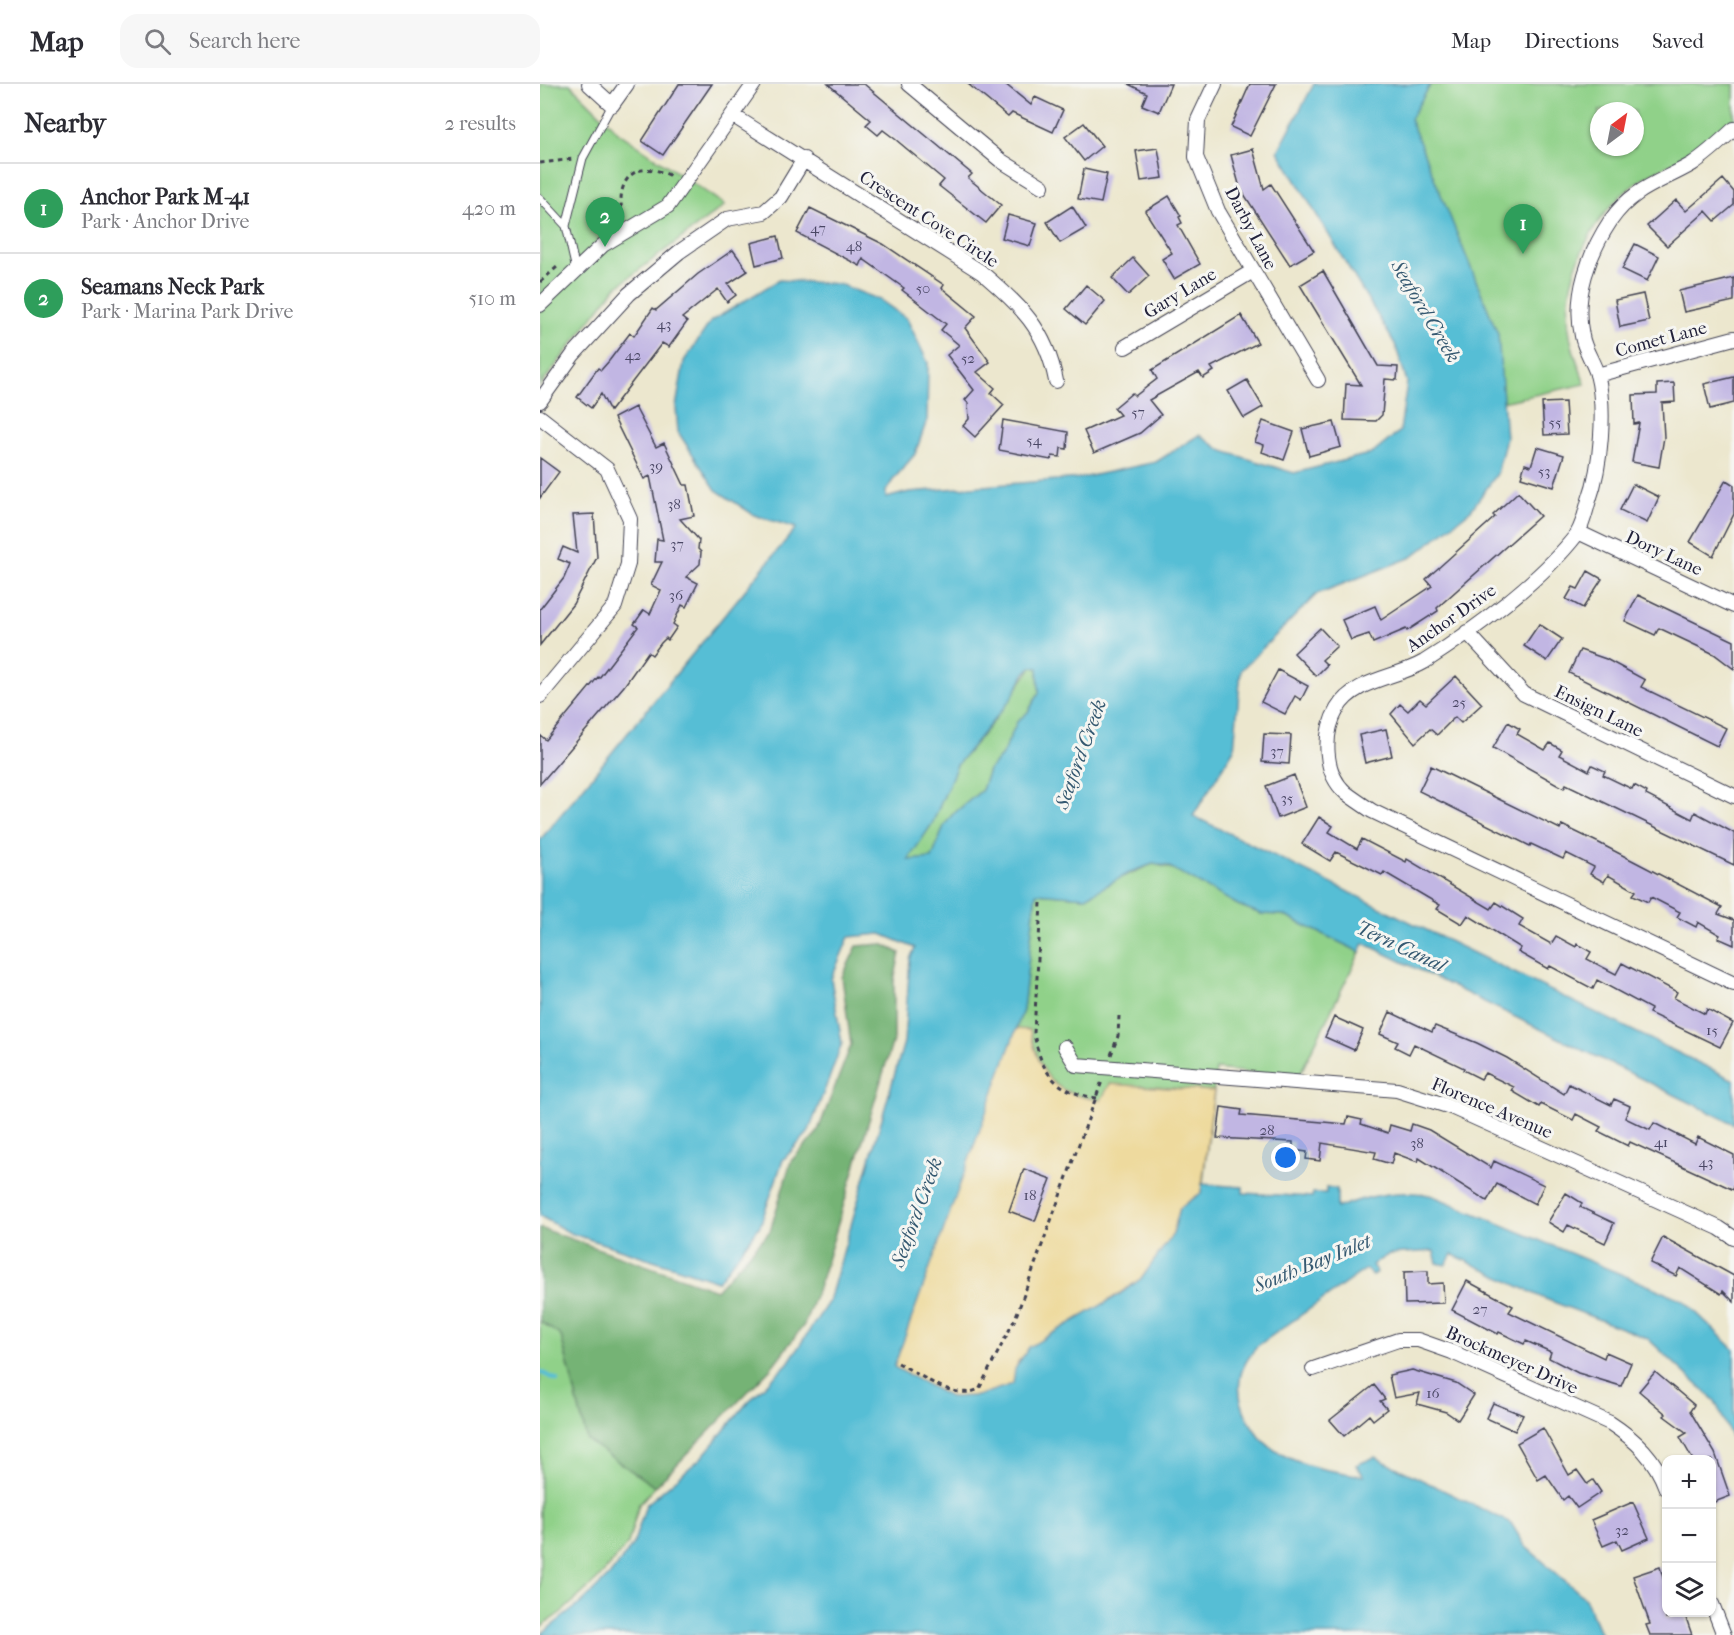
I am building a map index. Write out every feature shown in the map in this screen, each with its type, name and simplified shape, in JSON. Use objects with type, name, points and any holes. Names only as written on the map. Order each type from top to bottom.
[{"type":"street","points":[[589,84],[612,105],[627,84]]},
{"type":"street","points":[[540,305],[603,245],[668,206],[754,84]]},
{"type":"street","points":[[909,84],[1000,160],[1042,186]]},
{"type":"street","name":"Darby Lane","points":[[1215,84],[1198,120],[1196,157],[1218,211],[1318,380]]},
{"type":"street","name":"Crescent Cove Circle","points":[[732,115],[955,254],[1008,295],[1031,320],[1045,340],[1056,381]]},
{"type":"street","name":"Anchor Drive","points":[[1734,129],[1690,165],[1649,184],[1632,196],[1612,218],[1591,253],[1580,300],[1582,336],[1597,375],[1601,434],[1598,467],[1578,532],[1534,580],[1467,632],[1422,663],[1359,688],[1338,707],[1328,731],[1327,748],[1332,772],[1344,791],[1372,811],[1734,984]]},
{"type":"street","points":[[540,401],[573,355],[629,294],[679,252],[727,219],[764,212],[781,197],[804,159]]},
{"type":"street","name":"Gary Lane","points":[[1125,347],[1253,271]]},
{"type":"street","name":"Comet Lane","points":[[1597,375],[1734,338]]},
{"type":"street","points":[[540,417],[607,469],[630,519],[628,564],[615,606],[540,696]]},
{"type":"street","name":"Dory Lane","points":[[1578,532],[1733,605]]},
{"type":"street","name":"Ensign Lane","points":[[1467,632],[1524,694],[1734,796]]},
{"type":"street","name":"Florence Avenue","points":[[1065,1047],[1076,1065],[1397,1090],[1451,1107],[1719,1228],[1734,1238]]},
{"type":"street","name":"Brockmeyer Drive","points":[[1313,1369],[1398,1340],[1418,1340],[1452,1352],[1610,1423],[1630,1436],[1648,1454],[1662,1477]]},
{"type":"street","points":[[1716,1614],[1724,1635]]},
{"type":"lane","points":[[576,270],[566,226],[583,158],[612,105]]},
{"type":"lane","points":[[540,198],[566,226]]},
{"type":"path","points":[[540,163],[583,158]]},
{"type":"path","points":[[621,224],[623,216],[619,196],[629,176],[639,170],[650,169],[661,171],[685,182]]},
{"type":"path","points":[[540,282],[572,254]]},
{"type":"path","points":[[1041,903],[1034,1033],[1037,1053],[1045,1069],[1066,1090],[1097,1098]]},
{"type":"path","points":[[898,1363],[952,1391],[973,1392],[979,1389],[1015,1319],[1097,1098],[1118,1036],[1119,1016]]},
{"type":"green space","points":[[540,84],[570,84],[619,133],[725,205],[615,288],[540,386]]},
{"type":"green space","points":[[1431,84],[1734,84],[1734,119],[1704,146],[1685,158],[1646,176],[1621,196],[1605,213],[1581,253],[1573,275],[1569,298],[1569,322],[1573,350],[1585,384],[1502,402],[1498,334],[1409,119]]},
{"type":"green space","points":[[1032,667],[1038,668],[1039,693],[1028,712],[1017,722],[1002,755],[989,770],[982,790],[952,815],[944,826],[932,859],[907,860],[932,824],[957,765],[993,722]]},
{"type":"green space","points":[[1153,864],[1182,871],[1238,905],[1261,914],[1283,915],[1360,952],[1298,1078],[1216,1069],[1202,1191],[893,1367],[1023,1010],[1036,893],[1086,897],[1117,879]]},
{"type":"green space","points":[[882,944],[900,953],[894,981],[894,1037],[822,1277],[804,1325],[771,1368],[655,1487],[587,1440],[561,1336],[540,1321],[540,1228],[716,1290],[770,1231],[791,1161],[817,1133],[851,1045],[842,977],[857,946]]},
{"type":"green space","points":[[540,1321],[561,1335],[587,1440],[655,1487],[639,1504],[628,1544],[598,1579],[563,1611],[540,1627]]},
{"type":"sand","points":[[1016,1029],[1030,1030],[1044,1071],[1060,1088],[1071,1093],[1101,1100],[1110,1084],[1214,1091],[1201,1193],[1180,1208],[1173,1234],[1142,1278],[1018,1361],[1013,1384],[977,1396],[950,1397],[893,1367]]},
{"type":"water","points":[[1314,84],[1431,84],[1410,119],[1498,334],[1506,438],[1497,474],[1471,510],[1412,557],[1317,594],[1241,670],[1234,749],[1193,816],[1734,1080],[1734,1124],[1364,943],[1360,952],[1283,915],[1261,914],[1238,905],[1168,866],[1153,864],[1133,871],[1086,897],[1036,893],[1023,1010],[894,1367],[950,1397],[977,1396],[1013,1384],[1015,1369],[1029,1347],[1117,1296],[1142,1278],[1173,1234],[1180,1208],[1201,1193],[1202,1184],[1243,1187],[1243,1193],[1312,1197],[1313,1193],[1326,1193],[1326,1187],[1337,1189],[1337,1208],[1384,1194],[1421,1194],[1433,1196],[1683,1300],[1734,1349],[1734,1443],[1715,1401],[1647,1338],[1543,1298],[1452,1254],[1446,1265],[1437,1263],[1434,1251],[1389,1254],[1372,1265],[1377,1272],[1372,1275],[1366,1269],[1256,1347],[1244,1367],[1240,1380],[1241,1400],[1254,1430],[1268,1445],[1286,1457],[1330,1471],[1364,1476],[1356,1465],[1375,1457],[1511,1523],[1525,1546],[1585,1598],[1601,1635],[540,1635],[581,1603],[609,1576],[633,1545],[646,1505],[701,1458],[747,1403],[788,1363],[829,1301],[904,1042],[910,959],[915,948],[881,934],[849,937],[831,979],[842,1043],[830,1076],[808,1133],[783,1160],[760,1226],[718,1281],[570,1233],[540,1216],[540,840],[796,528],[754,515],[716,490],[678,432],[676,407],[684,361],[711,321],[779,280],[839,284],[880,300],[907,319],[928,363],[927,420],[915,454],[893,480],[886,491],[886,498],[909,492],[1081,478],[1156,462],[1199,435],[1223,451],[1294,473],[1373,453],[1400,431],[1407,382],[1395,344],[1278,151]],"holes":[[[1031,667],[1038,668],[1039,693],[1028,712],[1017,722],[1002,755],[989,770],[982,790],[952,815],[944,826],[932,858],[908,860],[932,824],[957,765],[1011,699],[1025,673]]]},
{"type":"building","points":[[679,84],[712,84],[663,155],[642,141]]},
{"type":"building","points":[[828,84],[864,84],[972,174],[968,178],[1001,205],[986,223],[939,186],[944,180],[895,139],[883,130],[878,135],[866,125],[871,120]]},
{"type":"building","points":[[968,84],[1005,84],[1031,105],[1035,97],[1063,110],[1053,132],[1012,113],[1008,117]]},
{"type":"building","points":[[1128,84],[1171,84],[1159,112],[1142,105],[1147,93]]},
{"type":"building","points":[[1250,84],[1276,84],[1250,136],[1231,127]]},
{"type":"building","points":[[1084,123],[1102,146],[1084,161],[1065,137]]},
{"type":"building","points":[[1158,148],[1163,178],[1141,181],[1136,151]]},
{"type":"building","points":[[1253,149],[1264,189],[1271,184],[1314,251],[1290,265],[1240,188],[1231,155]]},
{"type":"building","points":[[1084,169],[1107,174],[1101,203],[1078,199]]},
{"type":"building","points":[[1723,179],[1734,192],[1734,205],[1715,221],[1706,211],[1667,246],[1647,226],[1676,200],[1686,211]]},
{"type":"building","points":[[1169,196],[1181,216],[1179,217],[1182,223],[1178,225],[1200,264],[1174,279],[1162,259],[1172,253],[1145,211]]},
{"type":"building","points":[[1072,206],[1086,228],[1060,243],[1047,222]]},
{"type":"building","points":[[810,208],[883,244],[944,285],[942,288],[976,316],[965,328],[990,362],[977,372],[995,388],[991,393],[1004,405],[975,437],[963,426],[969,419],[968,403],[965,400],[974,390],[947,355],[959,345],[941,330],[946,324],[902,290],[904,288],[863,259],[860,266],[797,233]]},
{"type":"building","points":[[1008,215],[1037,223],[1030,246],[1002,238]]},
{"type":"building","points":[[778,236],[783,258],[756,265],[751,243]]},
{"type":"building","points":[[1635,244],[1659,256],[1647,281],[1622,269]]},
{"type":"building","points":[[733,250],[748,271],[728,284],[736,295],[727,302],[718,289],[682,318],[687,322],[669,347],[662,343],[610,411],[601,394],[591,408],[577,397],[598,368],[601,370],[630,333],[634,336],[653,308],[656,310],[698,274]]},
{"type":"building","points":[[1133,258],[1149,276],[1128,295],[1112,278]]},
{"type":"building","points":[[1323,271],[1378,366],[1398,367],[1397,380],[1385,379],[1382,415],[1376,421],[1344,420],[1346,384],[1361,385],[1300,285]]},
{"type":"building","points":[[1734,278],[1734,301],[1684,312],[1679,291]]},
{"type":"building","points":[[1086,285],[1105,301],[1085,325],[1066,309]]},
{"type":"building","points":[[1643,294],[1649,321],[1620,327],[1615,300]]},
{"type":"building","points":[[1241,315],[1258,343],[1211,367],[1214,371],[1203,378],[1199,372],[1149,400],[1161,415],[1140,433],[1094,453],[1084,431],[1120,415],[1114,408],[1132,393],[1135,396],[1157,379],[1152,370]]},
{"type":"building","points":[[1734,377],[1734,403],[1710,409],[1704,384]]},
{"type":"building","points":[[1247,380],[1263,407],[1244,418],[1228,391]]},
{"type":"building","points":[[1674,383],[1675,402],[1662,403],[1664,437],[1659,467],[1632,462],[1639,423],[1634,424],[1633,395],[1657,394],[1657,384]]},
{"type":"building","points":[[1565,402],[1567,434],[1544,435],[1542,403]]},
{"type":"building","points":[[635,407],[656,447],[664,443],[684,485],[688,485],[694,516],[680,519],[699,540],[700,564],[686,577],[698,583],[686,607],[682,605],[673,624],[677,627],[668,640],[666,638],[652,655],[648,652],[624,686],[540,784],[540,735],[546,740],[599,678],[638,627],[634,624],[644,610],[650,614],[661,590],[651,585],[662,562],[655,562],[657,539],[663,540],[650,476],[644,479],[614,418]]},
{"type":"building","points":[[1003,420],[1068,432],[1067,449],[1061,448],[1060,457],[1052,456],[1051,460],[999,450]]},
{"type":"building","points":[[1263,421],[1294,432],[1284,460],[1262,452],[1264,445],[1255,442]]},
{"type":"building","points":[[1334,422],[1341,447],[1309,456],[1302,429]]},
{"type":"building","points":[[1537,447],[1564,455],[1554,487],[1521,477],[1525,464],[1531,466]]},
{"type":"building","points":[[540,458],[559,472],[540,498]]},
{"type":"building","points":[[1726,480],[1734,485],[1734,514],[1713,556],[1690,542]]},
{"type":"building","points":[[1633,484],[1659,497],[1647,523],[1620,510]]},
{"type":"building","points":[[1518,492],[1540,516],[1437,608],[1438,611],[1407,631],[1406,629],[1373,643],[1369,634],[1351,640],[1342,620],[1375,606],[1381,620],[1432,586],[1426,579],[1495,517],[1493,515]]},
{"type":"building","points":[[594,514],[597,557],[573,604],[540,645],[540,609],[564,578],[570,564],[558,559],[563,547],[577,553],[573,515]]},
{"type":"building","points":[[1588,571],[1602,579],[1583,608],[1566,599],[1573,587],[1578,589]]},
{"type":"building","points":[[1638,595],[1734,641],[1734,669],[1714,654],[1659,628],[1655,635],[1625,621]]},
{"type":"building","points":[[1539,624],[1562,639],[1547,661],[1524,646]]},
{"type":"building","points":[[1320,628],[1337,646],[1322,660],[1327,665],[1316,676],[1294,653]]},
{"type":"building","points":[[1580,650],[1606,659],[1645,680],[1641,687],[1726,728],[1717,746],[1569,673]]},
{"type":"building","points":[[1278,670],[1308,686],[1301,700],[1295,696],[1285,714],[1261,702]]},
{"type":"building","points":[[1456,676],[1482,704],[1461,723],[1455,717],[1437,735],[1430,729],[1415,743],[1391,714],[1400,704],[1408,711],[1420,699],[1426,704]]},
{"type":"building","points":[[1508,722],[1520,729],[1517,734],[1545,750],[1550,743],[1562,750],[1559,755],[1589,771],[1592,765],[1605,771],[1603,775],[1632,789],[1634,785],[1647,792],[1646,795],[1692,819],[1695,812],[1734,833],[1734,865],[1566,784],[1564,788],[1493,748]]},
{"type":"building","points":[[1386,729],[1392,756],[1365,763],[1359,735]]},
{"type":"building","points":[[1264,734],[1291,735],[1289,764],[1262,762]]},
{"type":"building","points":[[1431,766],[1560,829],[1562,825],[1722,907],[1718,914],[1734,920],[1734,945],[1718,938],[1720,935],[1698,922],[1696,927],[1677,917],[1680,912],[1651,897],[1648,902],[1633,895],[1636,891],[1608,875],[1604,882],[1590,874],[1594,867],[1566,853],[1563,859],[1531,844],[1530,846],[1419,791]]},
{"type":"building","points":[[1294,775],[1306,807],[1278,818],[1266,786]]},
{"type":"building","points":[[1319,817],[1333,826],[1329,832],[1357,849],[1362,839],[1406,862],[1407,859],[1491,909],[1496,902],[1523,919],[1519,926],[1551,944],[1556,936],[1576,947],[1577,944],[1591,952],[1587,959],[1616,974],[1622,963],[1677,992],[1674,998],[1705,1014],[1707,1009],[1733,1023],[1720,1047],[1649,1013],[1651,1009],[1597,980],[1593,989],[1550,966],[1548,969],[1518,952],[1521,948],[1468,915],[1462,924],[1437,909],[1440,905],[1384,872],[1382,875],[1336,852],[1330,861],[1302,844]]},
{"type":"building","points":[[1390,1012],[1432,1032],[1435,1026],[1477,1043],[1507,1058],[1564,1094],[1569,1084],[1611,1105],[1614,1099],[1630,1106],[1625,1118],[1650,1130],[1654,1123],[1695,1144],[1698,1137],[1734,1155],[1734,1190],[1630,1142],[1628,1146],[1598,1131],[1601,1127],[1576,1114],[1573,1120],[1541,1104],[1539,1107],[1512,1091],[1514,1087],[1485,1073],[1481,1079],[1463,1070],[1464,1068],[1414,1044],[1409,1054],[1395,1047],[1398,1042],[1380,1034]]},
{"type":"building","points":[[1334,1017],[1363,1030],[1354,1050],[1325,1037]]},
{"type":"building","points":[[1221,1107],[1242,1110],[1241,1115],[1346,1124],[1348,1117],[1362,1120],[1361,1124],[1388,1133],[1390,1125],[1410,1131],[1412,1124],[1429,1130],[1491,1168],[1494,1161],[1544,1185],[1535,1204],[1497,1184],[1487,1201],[1419,1158],[1418,1162],[1394,1153],[1391,1164],[1374,1159],[1376,1152],[1322,1143],[1320,1161],[1306,1159],[1307,1152],[1293,1150],[1293,1142],[1217,1138]]},
{"type":"building","points":[[1024,1169],[1051,1179],[1035,1221],[1009,1211]]},
{"type":"building","points":[[1566,1193],[1582,1203],[1580,1207],[1614,1223],[1605,1243],[1568,1225],[1564,1232],[1548,1222]]},
{"type":"building","points":[[1663,1237],[1734,1276],[1734,1302],[1723,1291],[1721,1294],[1680,1268],[1676,1276],[1650,1263]]},
{"type":"building","points":[[1428,1271],[1428,1284],[1443,1283],[1444,1303],[1405,1304],[1404,1272]]},
{"type":"building","points":[[1467,1281],[1513,1306],[1509,1312],[1604,1358],[1606,1352],[1631,1363],[1621,1386],[1578,1373],[1549,1358],[1551,1352],[1526,1341],[1524,1344],[1499,1332],[1498,1334],[1452,1310]]},
{"type":"building","points":[[1412,1370],[1456,1383],[1474,1395],[1458,1420],[1446,1412],[1417,1404],[1420,1393],[1394,1398],[1389,1375]]},
{"type":"building","points":[[1655,1372],[1694,1405],[1690,1411],[1716,1455],[1690,1455],[1680,1437],[1687,1433],[1664,1416],[1666,1414],[1639,1391]]},
{"type":"building","points":[[1374,1385],[1385,1399],[1380,1401],[1387,1409],[1373,1420],[1369,1415],[1344,1436],[1330,1420]]},
{"type":"building","points":[[1493,1403],[1523,1415],[1515,1431],[1486,1418]]},
{"type":"building","points":[[1543,1428],[1569,1475],[1577,1470],[1587,1484],[1593,1480],[1601,1492],[1577,1508],[1568,1496],[1563,1500],[1546,1475],[1538,1480],[1517,1443]]},
{"type":"building","points":[[1716,1456],[1730,1496],[1716,1501]]},
{"type":"building","points":[[1633,1502],[1649,1538],[1622,1550],[1617,1540],[1603,1546],[1591,1520]]},
{"type":"building","points":[[1660,1567],[1662,1617],[1686,1617],[1692,1635],[1650,1635],[1646,1625],[1650,1624],[1633,1576]]},
{"type":"waterway","points":[[540,1372],[557,1380]]},
{"type":"place","name":"Seamans Neck Park","points":[[605,247]]},
{"type":"place","name":"Anchor Park M-41","points":[[1523,254]]},
{"type":"water label","name":"Seaford Creek","points":[[1426,311]]},
{"type":"water label","name":"Seaford Creek","points":[[1080,754]]},
{"type":"water label","name":"Tern Canal","points":[[1401,946]]},
{"type":"water label","name":"Seaford Creek","points":[[916,1212]]},
{"type":"water label","name":"South Bay Inlet","points":[[1312,1263]]}]
